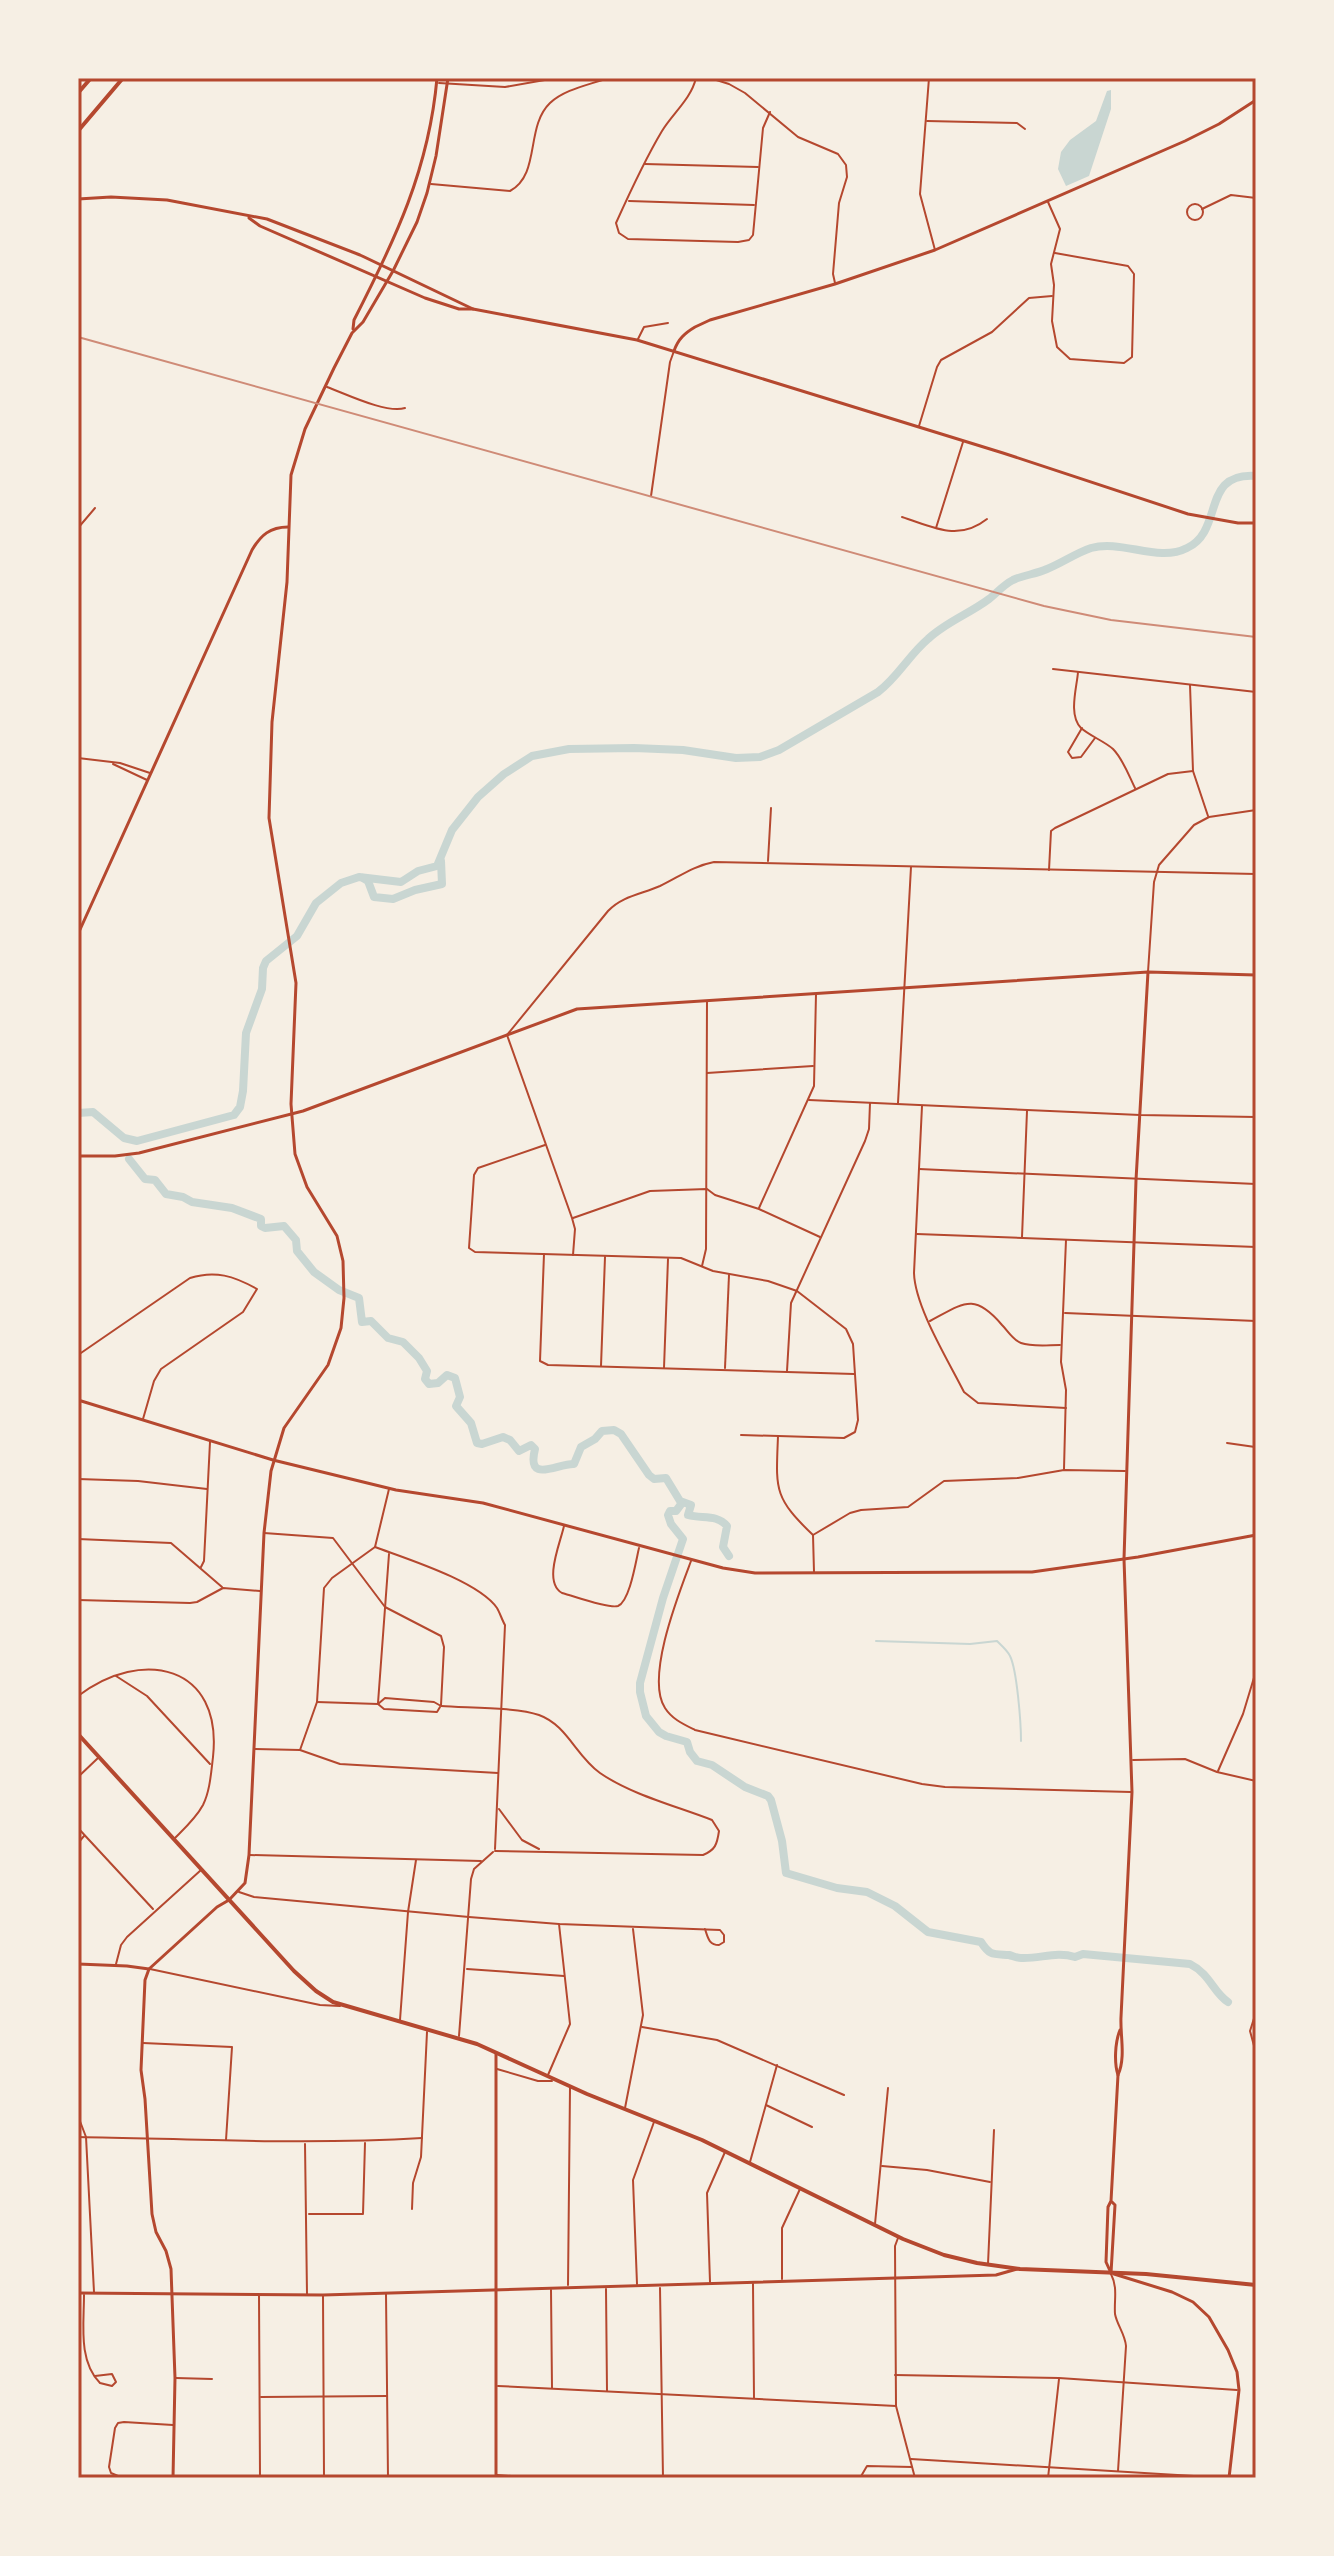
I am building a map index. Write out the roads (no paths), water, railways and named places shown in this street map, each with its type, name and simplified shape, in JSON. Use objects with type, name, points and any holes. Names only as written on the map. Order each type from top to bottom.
[{"type":"main road","points":[[78,93],[91,78]]},
{"type":"main road","points":[[78,131],[123,78]]},
{"type":"main road","points":[[173,2478],[175,2378],[169,2261],[152,2214],[141,2070],[145,1980],[149,1969],[217,1907],[239,1892],[245,1883],[249,1855],[264,1533],[273,1460],[284,1428],[322,1375],[332,1355],[341,1328],[344,1291],[337,1236],[307,1188],[298,1166],[291,1114],[297,1003],[291,949],[271,840],[269,799],[275,693],[287,582],[291,475],[308,421],[325,386],[352,333],[363,322],[412,235],[430,184],[448,78]]},
{"type":"main road","points":[[352,333],[354,320],[377,277],[417,183],[437,80]]},
{"type":"main road","points":[[674,351],[684,334],[710,320],[835,284],[935,250],[1219,124],[1255,103]]},
{"type":"main road","points":[[78,199],[167,200],[267,219],[382,266],[473,309]]},
{"type":"main road","points":[[245,216],[260,226],[448,306],[637,340],[963,440],[1203,518],[1256,523]]},
{"type":"main road","points":[[78,934],[252,550],[262,535],[288,527]]},
{"type":"main road","points":[[1111,2273],[1106,2257],[1108,2207],[1111,2201],[1132,1792],[1124,1559],[1136,1180],[1148,972]]},
{"type":"main road","points":[[78,1156],[139,1153],[291,1114],[577,1009],[1148,972],[1256,975]]},
{"type":"main road","points":[[78,1400],[273,1460],[389,1488],[483,1503],[691,1560],[755,1573],[1021,1572],[1124,1559],[1256,1535]]},
{"type":"main road","points":[[78,1734],[229,1900],[310,1986],[328,2000],[459,2037],[496,2052],[570,2087],[725,2151],[898,2236],[944,2255],[1019,2269],[1256,2285]]},
{"type":"main road","points":[[78,1964],[149,1969]]},
{"type":"main road","points":[[496,2052],[496,2476]]},
{"type":"main road","points":[[1111,2201],[1115,2205],[1111,2273]]},
{"type":"main road","points":[[78,2293],[323,2295],[568,2289],[996,2275],[1019,2269]]},
{"type":"main road","points":[[1111,2273],[1176,2293],[1201,2309],[1216,2329],[1234,2361],[1239,2390],[1228,2478]]},
{"type":"street","points":[[437,80],[447,84],[505,87],[556,78]]},
{"type":"street","points":[[430,184],[510,191],[520,185],[526,176],[534,133],[542,113],[564,94],[608,78]]},
{"type":"street","points":[[696,78],[690,95],[663,129],[616,223],[619,233],[628,239],[749,240],[753,235],[763,128],[770,112]]},
{"type":"street","points":[[710,78],[729,84],[770,112],[798,137],[838,154],[846,165],[847,177],[838,211],[833,274],[835,284]]},
{"type":"street","points":[[929,78],[920,196],[935,250]]},
{"type":"street","points":[[926,121],[1017,123],[1025,129]]},
{"type":"street","points":[[644,164],[759,167]]},
{"type":"street","points":[[1202,209],[1231,195],[1256,198]]},
{"type":"street","points":[[626,201],[755,205]]},
{"type":"street","points":[[1048,201],[1060,229],[1051,264],[1053,333],[1057,347],[1070,359],[1129,361],[1132,357],[1132,269],[1055,253]]},
{"type":"street","points":[[919,427],[941,360],[992,332],[1029,298],[1053,296]]},
{"type":"street","points":[[637,340],[644,327],[668,323]]},
{"type":"street","points":[[651,496],[674,351]]},
{"type":"street","points":[[325,386],[389,409],[405,408]]},
{"type":"street","points":[[936,528],[963,440]]},
{"type":"street","points":[[78,528],[95,508]]},
{"type":"street","points":[[902,517],[936,528],[962,532],[974,530],[987,519]]},
{"type":"street","points":[[1053,669],[1256,692]]},
{"type":"street","points":[[1078,672],[1075,714],[1082,728],[1118,754],[1135,789]]},
{"type":"street","points":[[1191,684],[1193,771],[1209,817]]},
{"type":"street","points":[[1082,728],[1068,752],[1072,758],[1081,757],[1096,737]]},
{"type":"street","points":[[78,758],[130,766],[151,774]]},
{"type":"street","points":[[112,764],[148,780]]},
{"type":"street","points":[[1049,871],[1051,831],[1168,774],[1193,771]]},
{"type":"street","points":[[768,862],[771,808]]},
{"type":"street","points":[[1148,972],[1155,873],[1159,865],[1194,825],[1209,817],[1256,810]]},
{"type":"street","points":[[573,1255],[575,1229],[572,1218],[507,1035],[608,911],[621,900],[665,884],[701,864],[727,861],[1256,874]]},
{"type":"street","points":[[898,1104],[911,867]]},
{"type":"street","points":[[759,1209],[814,1086],[816,993]]},
{"type":"street","points":[[702,1266],[706,1249],[707,1000]]},
{"type":"street","points":[[706,1073],[815,1066]]},
{"type":"street","points":[[809,1100],[1140,1115],[1256,1117]]},
{"type":"street","points":[[787,1372],[791,1303],[865,1141],[869,1129],[870,1103]]},
{"type":"street","points":[[922,1105],[915,1283],[919,1301],[964,1392],[973,1401],[990,1405],[1066,1408]]},
{"type":"street","points":[[1021,1238],[1027,1110]]},
{"type":"street","points":[[546,1144],[478,1168],[474,1175],[469,1248],[475,1252],[681,1258],[729,1275],[768,1281],[797,1291],[846,1329],[853,1344],[858,1420],[855,1432],[844,1438],[741,1435]]},
{"type":"street","points":[[919,1169],[1256,1184]]},
{"type":"street","points":[[572,1218],[650,1191],[707,1189],[715,1195],[759,1209],[822,1237]]},
{"type":"street","points":[[917,1234],[1256,1247]]},
{"type":"street","points":[[1064,1470],[1066,1408],[1062,1345],[1066,1240]]},
{"type":"street","points":[[544,1253],[540,1361],[548,1365],[855,1374]]},
{"type":"street","points":[[601,1366],[605,1256]]},
{"type":"street","points":[[664,1368],[668,1257]]},
{"type":"street","points":[[78,1355],[190,1278],[201,1274],[226,1274],[257,1289],[243,1312],[161,1369],[154,1381],[143,1421]]},
{"type":"street","points":[[725,1370],[729,1275]]},
{"type":"street","points":[[929,1322],[966,1304],[980,1305],[988,1308],[1021,1343],[1062,1345]]},
{"type":"street","points":[[1063,1313],[1256,1321]]},
{"type":"street","points":[[1227,1443],[1256,1447],[1256,1416]]},
{"type":"street","points":[[778,1436],[780,1496],[813,1535],[814,1573]]},
{"type":"street","points":[[200,1568],[204,1561],[210,1442]]},
{"type":"street","points":[[813,1535],[850,1513],[908,1507],[944,1481],[1018,1478],[1064,1470],[1127,1471]]},
{"type":"street","points":[[78,1479],[138,1481],[207,1489]]},
{"type":"street","points":[[300,1750],[317,1702],[324,1588],[332,1578],[375,1547],[389,1488]]},
{"type":"street","points":[[564,1525],[553,1575],[556,1590],[562,1593],[618,1606],[628,1593],[640,1546]]},
{"type":"street","points":[[264,1533],[333,1538],[385,1607],[441,1636],[444,1647],[441,1706],[437,1712],[384,1709],[378,1704],[317,1702]]},
{"type":"street","points":[[78,1539],[171,1543],[223,1588]]},
{"type":"street","points":[[375,1547],[469,1585],[498,1609],[505,1625],[495,1851]]},
{"type":"street","points":[[378,1704],[389,1553]]},
{"type":"street","points":[[691,1560],[676,1597],[658,1682],[663,1706],[682,1724],[695,1730],[922,1784],[1132,1792]]},
{"type":"street","points":[[78,1600],[190,1603],[223,1588],[262,1591]]},
{"type":"street","points":[[78,1696],[95,1683],[115,1675],[152,1668],[176,1675],[197,1689],[205,1701],[215,1732],[212,1765],[203,1804],[174,1839]]},
{"type":"street","points":[[1217,1772],[1243,1714],[1256,1671]]},
{"type":"street","points":[[115,1675],[147,1696],[212,1765]]},
{"type":"street","points":[[378,1704],[385,1698],[535,1713],[554,1722],[589,1765],[602,1774],[619,1784],[712,1820],[719,1831],[718,1843],[713,1851],[703,1855],[495,1851],[481,1861],[471,1879],[459,2037]]},
{"type":"street","points":[[254,1749],[300,1750],[340,1764],[499,1773]]},
{"type":"street","points":[[78,1777],[99,1757]]},
{"type":"street","points":[[1132,1760],[1185,1759],[1217,1772],[1256,1781]]},
{"type":"street","points":[[498,1808],[522,1840],[542,1850]]},
{"type":"street","points":[[78,1828],[155,1911]]},
{"type":"street","points":[[78,1843],[85,1836]]},
{"type":"street","points":[[249,1855],[481,1861]]},
{"type":"street","points":[[400,2022],[408,1912],[416,1858]]},
{"type":"street","points":[[116,1965],[121,1945],[202,1869]]},
{"type":"street","points":[[239,1892],[254,1897],[469,1917],[559,1924],[633,1926],[705,1929],[720,1930],[724,1942],[713,1945],[705,1929]]},
{"type":"street","points":[[547,2076],[570,2024],[559,1924]]},
{"type":"street","points":[[625,2109],[642,2027],[633,1926]]},
{"type":"street","points":[[149,1969],[320,2005],[341,2006]]},
{"type":"street","points":[[466,1969],[564,1976]]},
{"type":"street","points":[[1256,2012],[1250,2034],[1256,2053]]},
{"type":"street","points":[[642,2027],[717,2040],[844,2095]]},
{"type":"street","points":[[412,2209],[413,2183],[420,2164],[427,2029]]},
{"type":"street","points":[[142,2043],[232,2047],[226,2140]]},
{"type":"street","points":[[749,2163],[777,2065]]},
{"type":"street","points":[[495,2069],[538,2081],[555,2080]]},
{"type":"street","points":[[568,2289],[570,2087]]},
{"type":"street","points":[[875,2225],[888,2088]]},
{"type":"street","points":[[765,2105],[812,2127]]},
{"type":"street","points":[[78,2116],[86,2137],[94,2293]]},
{"type":"street","points":[[637,2287],[633,2180],[654,2121]]},
{"type":"street","points":[[988,2265],[994,2130]]},
{"type":"street","points":[[78,2137],[305,2142],[422,2138]]},
{"type":"street","points":[[305,2142],[307,2295]]},
{"type":"street","points":[[306,2214],[363,2214],[365,2142]]},
{"type":"street","points":[[710,2285],[707,2193],[725,2151]]},
{"type":"street","points":[[881,2166],[927,2170],[991,2182]]},
{"type":"street","points":[[782,2282],[782,2226],[800,2188]]},
{"type":"street","points":[[898,2236],[895,2246],[896,2406],[915,2478]]},
{"type":"street","points":[[1111,2273],[1116,2286],[1116,2319],[1125,2338],[1118,2471]]},
{"type":"street","points":[[753,2283],[754,2399]]},
{"type":"street","points":[[660,2286],[663,2478]]},
{"type":"street","points":[[606,2288],[607,2392]]},
{"type":"street","points":[[551,2289],[552,2388]]},
{"type":"street","points":[[84,2293],[89,2368],[97,2382],[114,2386],[116,2382],[112,2374],[95,2376]]},
{"type":"street","points":[[386,2293],[388,2478]]},
{"type":"street","points":[[259,2294],[260,2478]]},
{"type":"street","points":[[323,2295],[324,2478]]},
{"type":"street","points":[[895,2375],[1059,2378],[1239,2390]]},
{"type":"street","points":[[175,2378],[212,2379]]},
{"type":"street","points":[[1048,2478],[1059,2378]]},
{"type":"street","points":[[495,2386],[896,2406]]},
{"type":"street","points":[[260,2397],[388,2396]]},
{"type":"street","points":[[151,2478],[111,2473],[109,2467],[115,2428],[118,2423],[124,2422],[174,2425]]},
{"type":"street","points":[[911,2459],[1228,2478]]},
{"type":"street","points":[[860,2478],[867,2466],[913,2467]]},
{"type":"street","points":[[496,2476],[540,2478]]},
{"type":"waterway","points":[[78,1113],[93,1112],[124,1138],[137,1141],[234,1115],[240,1107],[243,1091],[246,1033],[262,989],[266,961],[297,936],[316,903],[341,883],[359,877],[401,882],[418,871],[437,866],[452,830],[478,797],[504,774],[532,756],[569,749],[634,748],[683,750],[736,758],[760,757],[779,750],[878,692],[935,633],[1009,582],[1047,569],[1091,548],[1115,546],[1164,553],[1187,548],[1199,540],[1206,529],[1220,492],[1227,483],[1239,477],[1256,476]]},
{"type":"waterway","points":[[363,878],[368,881],[374,897],[393,899],[442,884],[441,861]]},
{"type":"waterway","points":[[129,1159],[145,1179],[155,1180],[166,1194],[192,1202],[232,1208],[261,1219],[261,1226],[265,1228],[284,1226],[296,1240],[297,1251],[314,1272],[339,1290],[359,1298],[362,1322],[371,1321],[388,1338],[403,1342],[419,1358],[427,1371],[425,1379],[429,1384],[438,1383],[447,1375],[455,1378],[460,1397],[456,1406],[471,1423],[477,1443],[503,1437],[519,1451],[531,1445],[535,1449],[535,1466],[545,1470],[574,1464],[581,1447],[602,1431],[614,1430],[621,1434],[649,1475],[654,1479],[666,1478],[680,1501],[691,1505],[688,1515],[714,1518],[727,1526],[723,1547],[729,1556]]},
{"type":"waterway","points":[[682,1503],[668,1515],[683,1539],[640,1683],[646,1716],[659,1732],[687,1742],[697,1761],[712,1765],[745,1787],[768,1796],[782,1841],[786,1873],[837,1888],[867,1892],[895,1906],[928,1932],[981,1942],[995,1954],[1020,1958],[1075,1957],[1083,1954],[1190,1964],[1228,2002]]},
{"type":"waterway","points":[[876,1641],[970,1644],[997,1641],[1008,1652],[1012,1663],[1021,1741]]},
{"type":"railway","points":[[78,337],[1044,606],[1111,620],[1256,637]]}]
